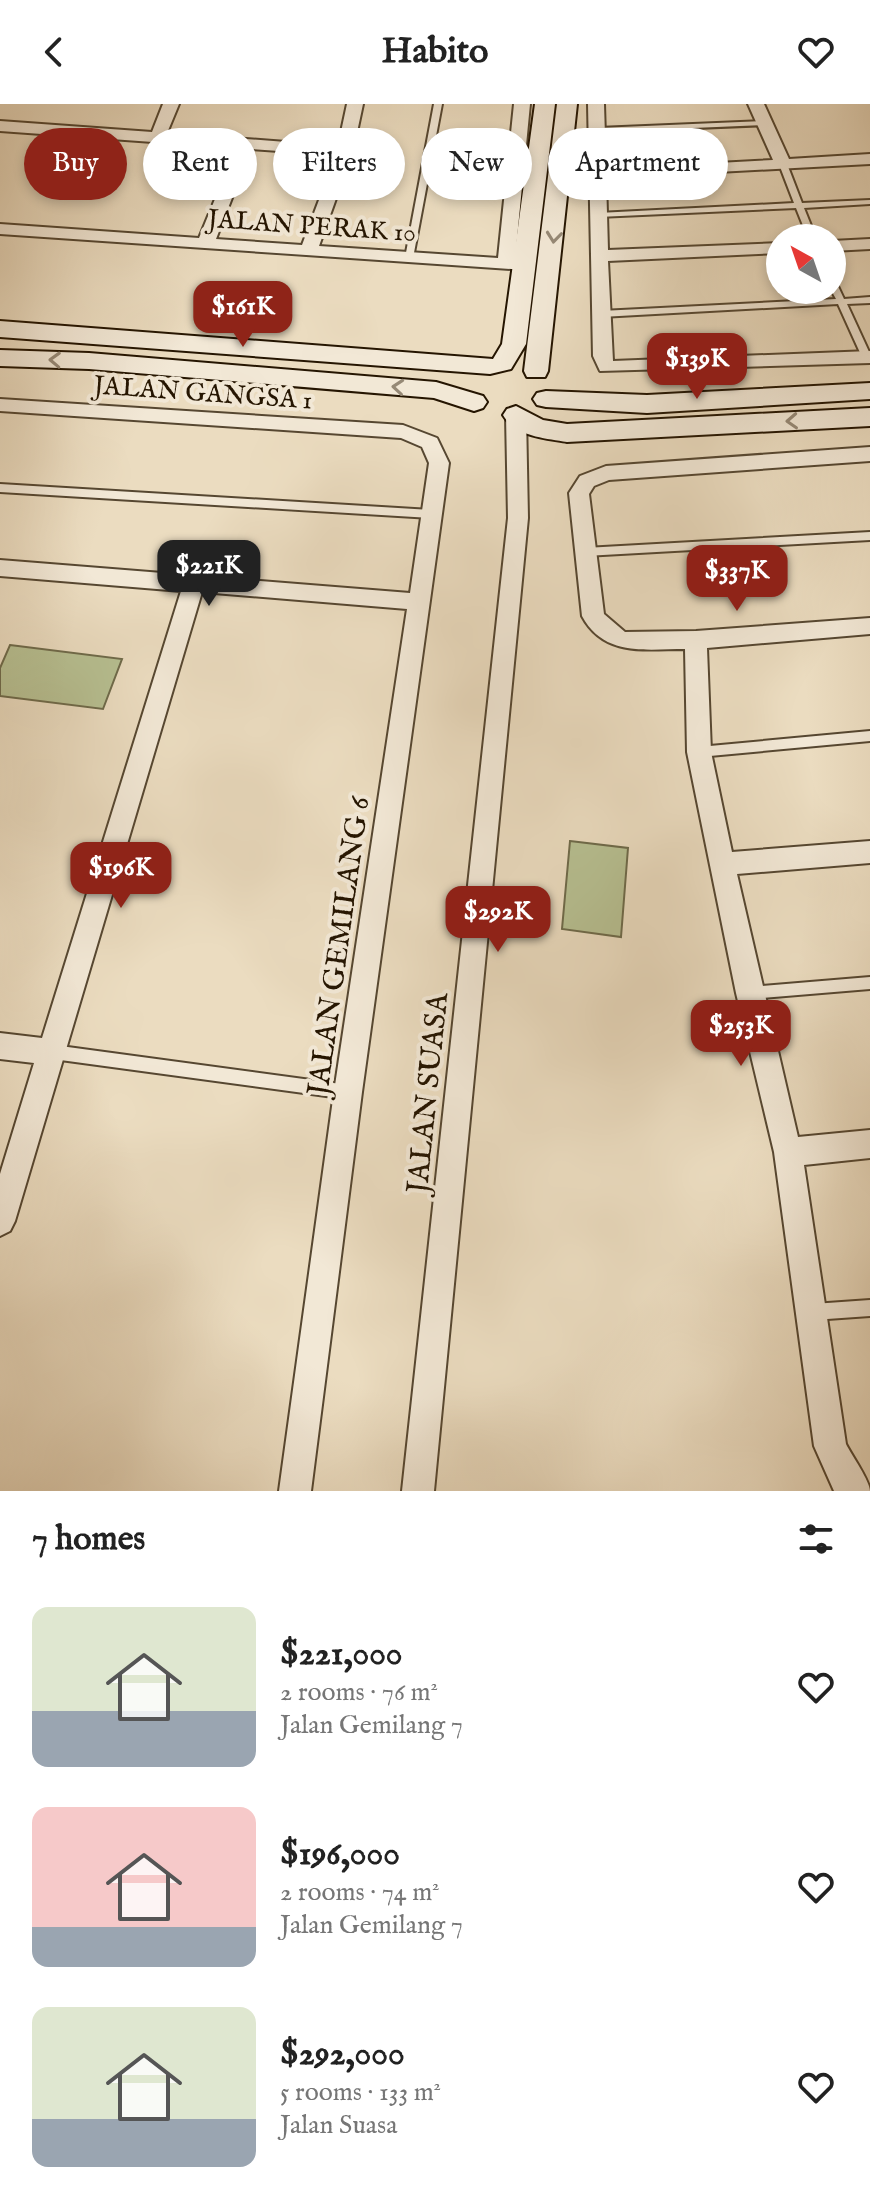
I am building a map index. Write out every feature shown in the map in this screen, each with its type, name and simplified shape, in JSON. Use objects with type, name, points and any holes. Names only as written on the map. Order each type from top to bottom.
[{"type":"main road","points":[[474,402],[470,386],[476,374],[496,364],[514,344],[515,264],[545,104]]},
{"type":"main road","points":[[536,371],[567,104]]},
{"type":"main road","points":[[0,329],[526,366],[536,371],[547,384],[546,399],[533,411],[516,415],[492,413],[474,402],[436,390],[89,361],[0,358]]},
{"type":"main road","points":[[546,399],[647,404],[870,391]]},
{"type":"main road","points":[[516,415],[536,428],[567,433],[870,417]]},
{"type":"street","points":[[161,128],[171,104]]},
{"type":"street","points":[[350,128],[355,104]]},
{"type":"street","points":[[515,264],[522,104]]},
{"type":"street","points":[[596,104],[598,128]]},
{"type":"street","points":[[756,104],[783,164]]},
{"type":"street","points":[[0,126],[143,137]]},
{"type":"street","points":[[728,167],[870,159]]},
{"type":"street","points":[[205,244],[223,200]]},
{"type":"street","points":[[309,249],[327,200]]},
{"type":"street","points":[[598,200],[602,356],[607,367],[869,357]]},
{"type":"street","name":"JALAN PERAK 10","points":[[0,229],[515,264]]},
{"type":"street","points":[[846,245],[870,244]]},
{"type":"street","points":[[599,256],[766,249]]},
{"type":"street","name":"JALAN GANGSA 1","points":[[0,405],[403,432]]},
{"type":"street","name":"JALAN SUASA","points":[[418,1491],[518,518],[516,415]]},
{"type":"street","name":"JALAN GEMILANG 6","points":[[295,1491],[348,1092],[439,463],[430,443],[403,432]]},
{"type":"street","points":[[870,454],[595,476],[580,487],[579,493],[593,616],[605,631],[624,641],[696,640],[870,626]]},
{"type":"street","points":[[0,568],[421,602]]},
{"type":"street","points":[[1,1217],[194,584]]},
{"type":"street","points":[[696,640],[699,752],[749,993],[788,1152],[830,1446],[852,1487]]},
{"type":"street","points":[[722,864],[870,852]]},
{"type":"street","points":[[0,1046],[53,1052]]},
{"type":"street","points":[[788,1152],[870,1144]]},
{"type":"lane","points":[[409,258],[438,104]]},
{"type":"lane","points":[[645,128],[764,123]]},
{"type":"lane","points":[[783,164],[806,224]]},
{"type":"lane","points":[[598,215],[870,202]]},
{"type":"lane","points":[[846,301],[870,300]]},
{"type":"lane","points":[[601,314],[786,304]]},
{"type":"lane","points":[[842,304],[869,357]]},
{"type":"lane","points":[[0,488],[431,514]]},
{"type":"lane","points":[[585,552],[870,536]]},
{"type":"lane","points":[[699,752],[870,736]]},
{"type":"lane","points":[[749,993],[870,983]]},
{"type":"lane","points":[[53,1052],[348,1092]]},
{"type":"lane","points":[[813,1312],[870,1308]]},
{"type":"green space","points":[[10,645],[122,659],[103,709],[0,696],[0,668]]},
{"type":"green space","points":[[570,841],[628,848],[621,937],[562,929]]}]
